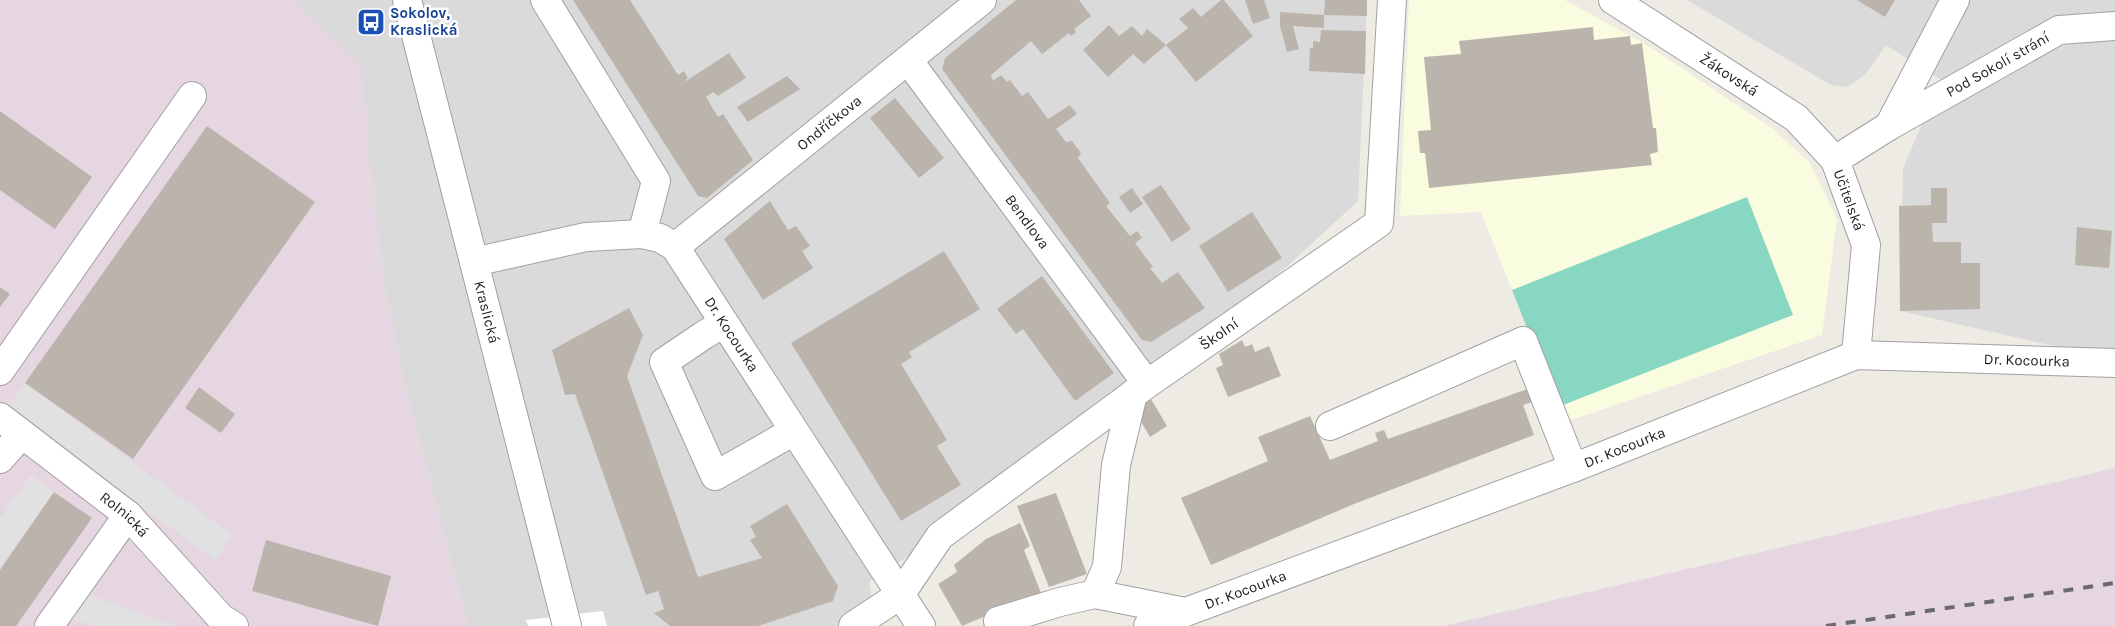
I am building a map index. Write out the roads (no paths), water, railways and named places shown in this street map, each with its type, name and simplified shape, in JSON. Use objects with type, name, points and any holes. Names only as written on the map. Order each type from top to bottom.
[{"type":"street","name":"Kraslická","points":[[407,0],[566,621]]},
{"type":"street","points":[[545,0],[656,181],[642,234]]},
{"type":"street","name":"Ondříčkova","points":[[674,247],[982,0]]},
{"type":"street","name":"Školní","points":[[900,595],[940,536],[1140,389],[1379,223],[1392,0]]},
{"type":"street","name":"Žákovská","points":[[1613,0],[1796,118],[1835,160]]},
{"type":"street","points":[[1889,126],[1955,0]]},
{"type":"street","name":"Pod Sokolí strání","points":[[1889,126],[2059,30],[2115,26]]},
{"type":"street","name":"Bendlova","points":[[908,60],[1140,389]]},
{"type":"street","points":[[0,371],[192,96]]},
{"type":"street","name":"Učitelská","points":[[1856,355],[1866,244],[1835,160],[1889,126]]},
{"type":"street","points":[[474,262],[586,237],[642,234],[660,238],[674,247]]},
{"type":"street","name":"Dr. Kocourka","points":[[674,247],[921,626]]},
{"type":"street","points":[[724,323],[664,362],[715,476],[794,431]]},
{"type":"street","points":[[1330,426],[1523,341],[1573,468]]},
{"type":"street","name":"Dr. Kocourka","points":[[1148,626],[1573,468],[1856,355],[2115,362]]},
{"type":"street","points":[[1095,594],[1107,567],[1116,465],[1140,389]]},
{"type":"street","name":"Rolnická","points":[[0,417],[128,515],[221,618],[234,626]]},
{"type":"street","points":[[0,459],[22,434]]},
{"type":"street","points":[[48,626],[128,515]]},
{"type":"street","points":[[998,620],[1095,594],[1185,612]]},
{"type":"street","points":[[853,626],[900,595]]},
{"type":"railway","points":[[1826,626],[2115,583]]},
{"type":"place","name":"Sokolov, Kraslická","points":[[371,22]]}]
